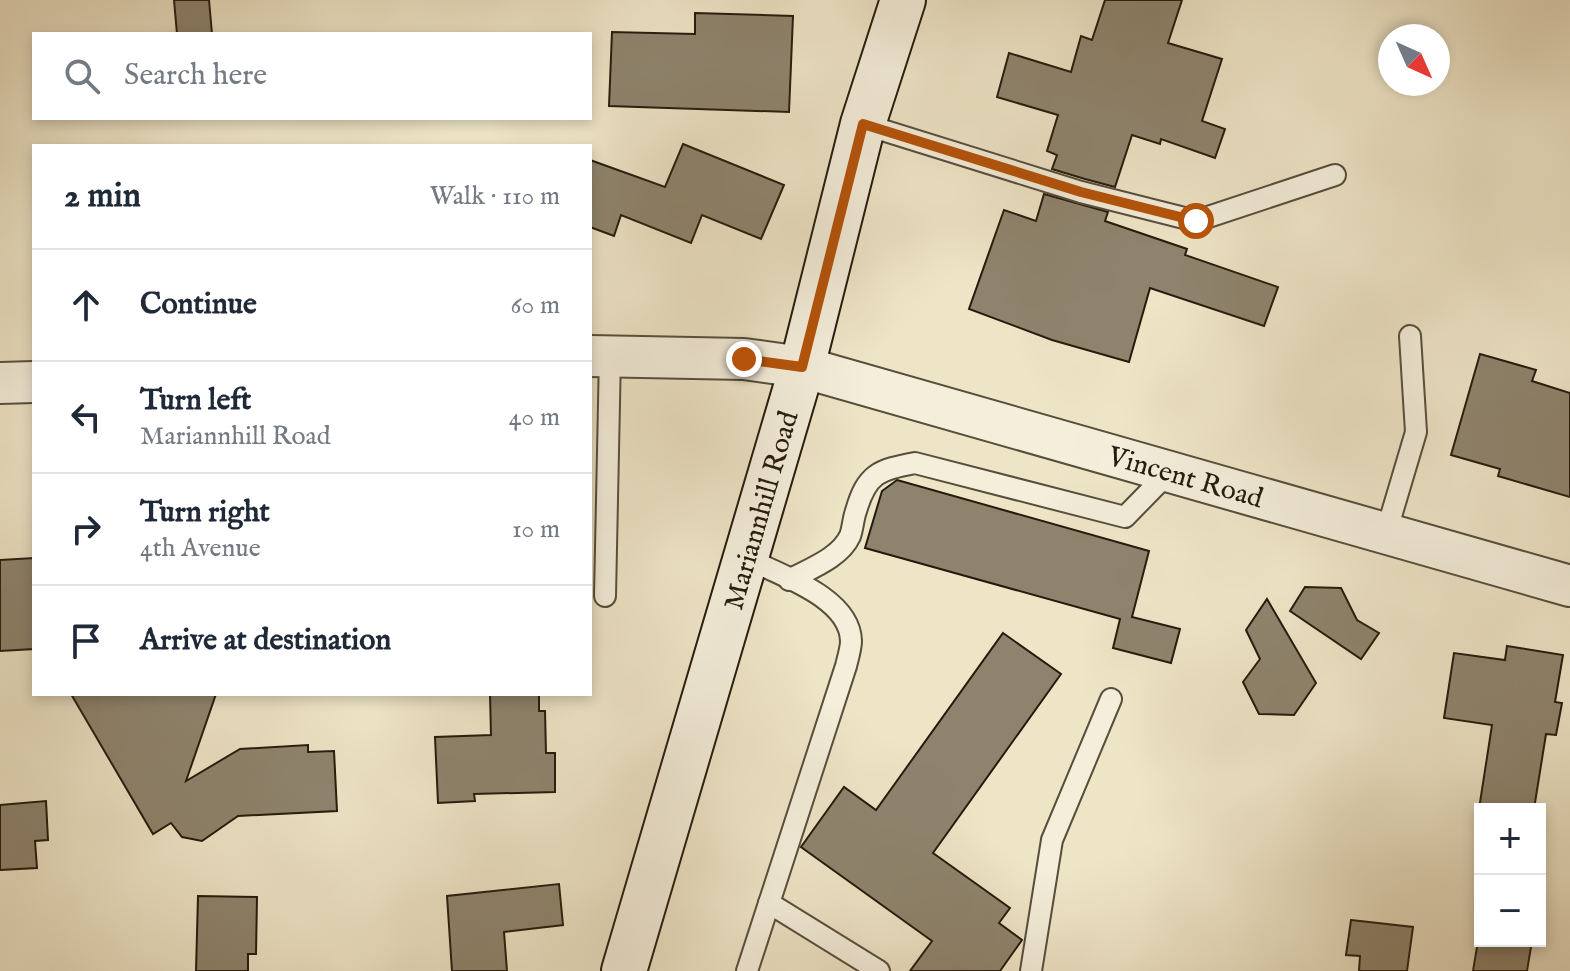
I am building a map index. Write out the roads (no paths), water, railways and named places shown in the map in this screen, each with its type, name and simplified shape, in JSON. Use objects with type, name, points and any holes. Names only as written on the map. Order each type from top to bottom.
[{"type":"street","name":"Mariannhill Road","points":[[624,971],[802,367],[863,124],[903,0]]},
{"type":"street","name":"Vincent Road","points":[[600,356],[744,359],[802,367],[1570,586]]},
{"type":"street","points":[[0,383],[32,382]]},
{"type":"lane","points":[[863,124],[1081,192],[1196,221],[1335,175]]},
{"type":"lane","points":[[1386,533],[1416,432],[1410,336]]},
{"type":"lane","points":[[600,356],[605,596]]},
{"type":"lane","points":[[789,580],[834,555],[849,537],[856,509],[868,482],[884,469],[915,463],[1125,517],[1169,472]]},
{"type":"lane","points":[[746,558],[830,601],[845,618],[851,640],[846,666],[747,971]]},
{"type":"lane","points":[[1031,971],[1052,840],[1111,699]]},
{"type":"lane","points":[[769,903],[879,971]]}]
